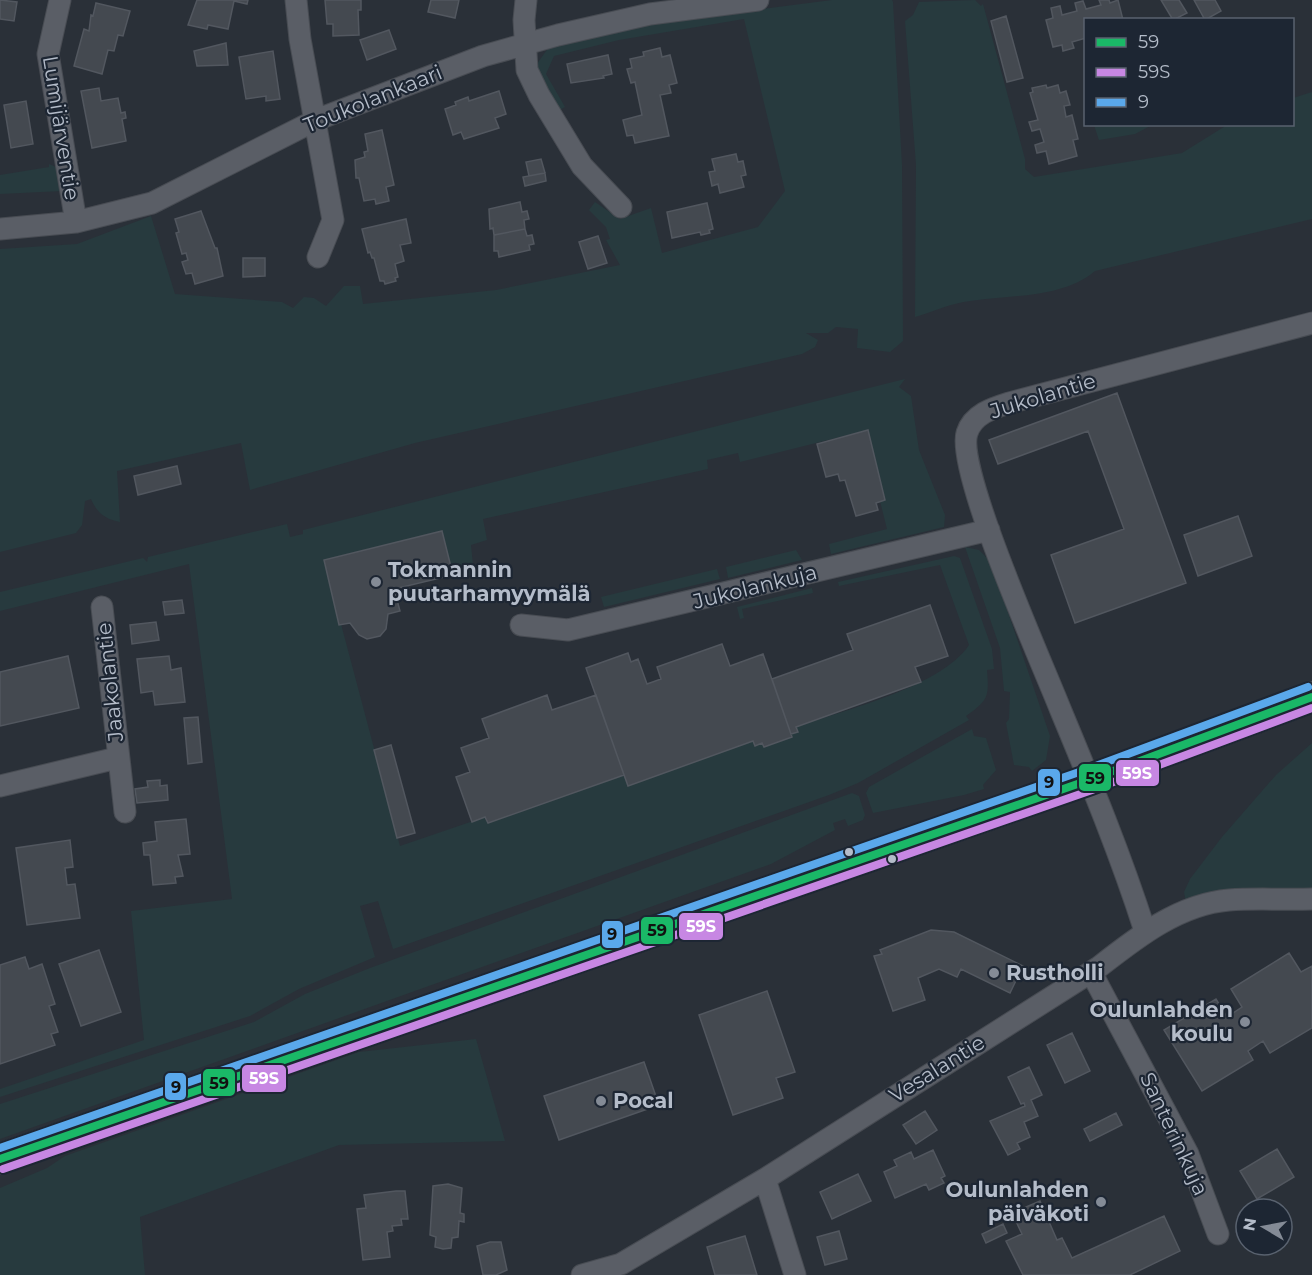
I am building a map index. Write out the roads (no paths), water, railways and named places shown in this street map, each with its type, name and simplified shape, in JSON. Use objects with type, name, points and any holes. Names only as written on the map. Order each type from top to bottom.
[{"type":"main road","points":[[0,1159],[1089,780],[1312,696]]},
{"type":"street","name":"Lumijärventie","points":[[60,0],[48,54],[76,222]]},
{"type":"street","points":[[296,0],[333,220],[318,257]]},
{"type":"street","points":[[526,0],[527,70],[539,95],[582,166],[621,207]]},
{"type":"street","name":"Toukolankaari","points":[[0,229],[76,222],[152,203],[316,120],[483,56],[650,14],[758,0]]},
{"type":"street","name":"Jukolantie","points":[[1089,780],[989,530],[969,468],[965,446],[967,432],[975,419],[988,410],[1312,323]]},
{"type":"street","name":"Jukolankuja","points":[[520,625],[568,630],[989,530]]},
{"type":"street","name":"Jaakolantie","points":[[102,607],[117,758],[125,812]]},
{"type":"street","name":"Jaakolantie","points":[[0,786],[117,758]]},
{"type":"street","points":[[1089,780],[1145,931]]},
{"type":"street","name":"Vesalantie","points":[[582,1275],[621,1264],[765,1179],[1091,972],[1145,931],[1185,913],[1227,900],[1312,899]]},
{"type":"street","name":"Santerinkuja","points":[[1091,972],[1188,1154],[1218,1234]]},
{"type":"street","points":[[765,1179],[795,1275]]},
{"type":"place","name":"Tokmannin puutarhamyymälä","points":[[376,582]]},
{"type":"place","name":"Rustholli","points":[[994,973]]},
{"type":"place","name":"Oulunlahden koulu","points":[[1245,1022]]},
{"type":"place","name":"Pocal","points":[[601,1101]]},
{"type":"place","name":"Oulunlahden päiväkoti","points":[[1101,1202]]}]
